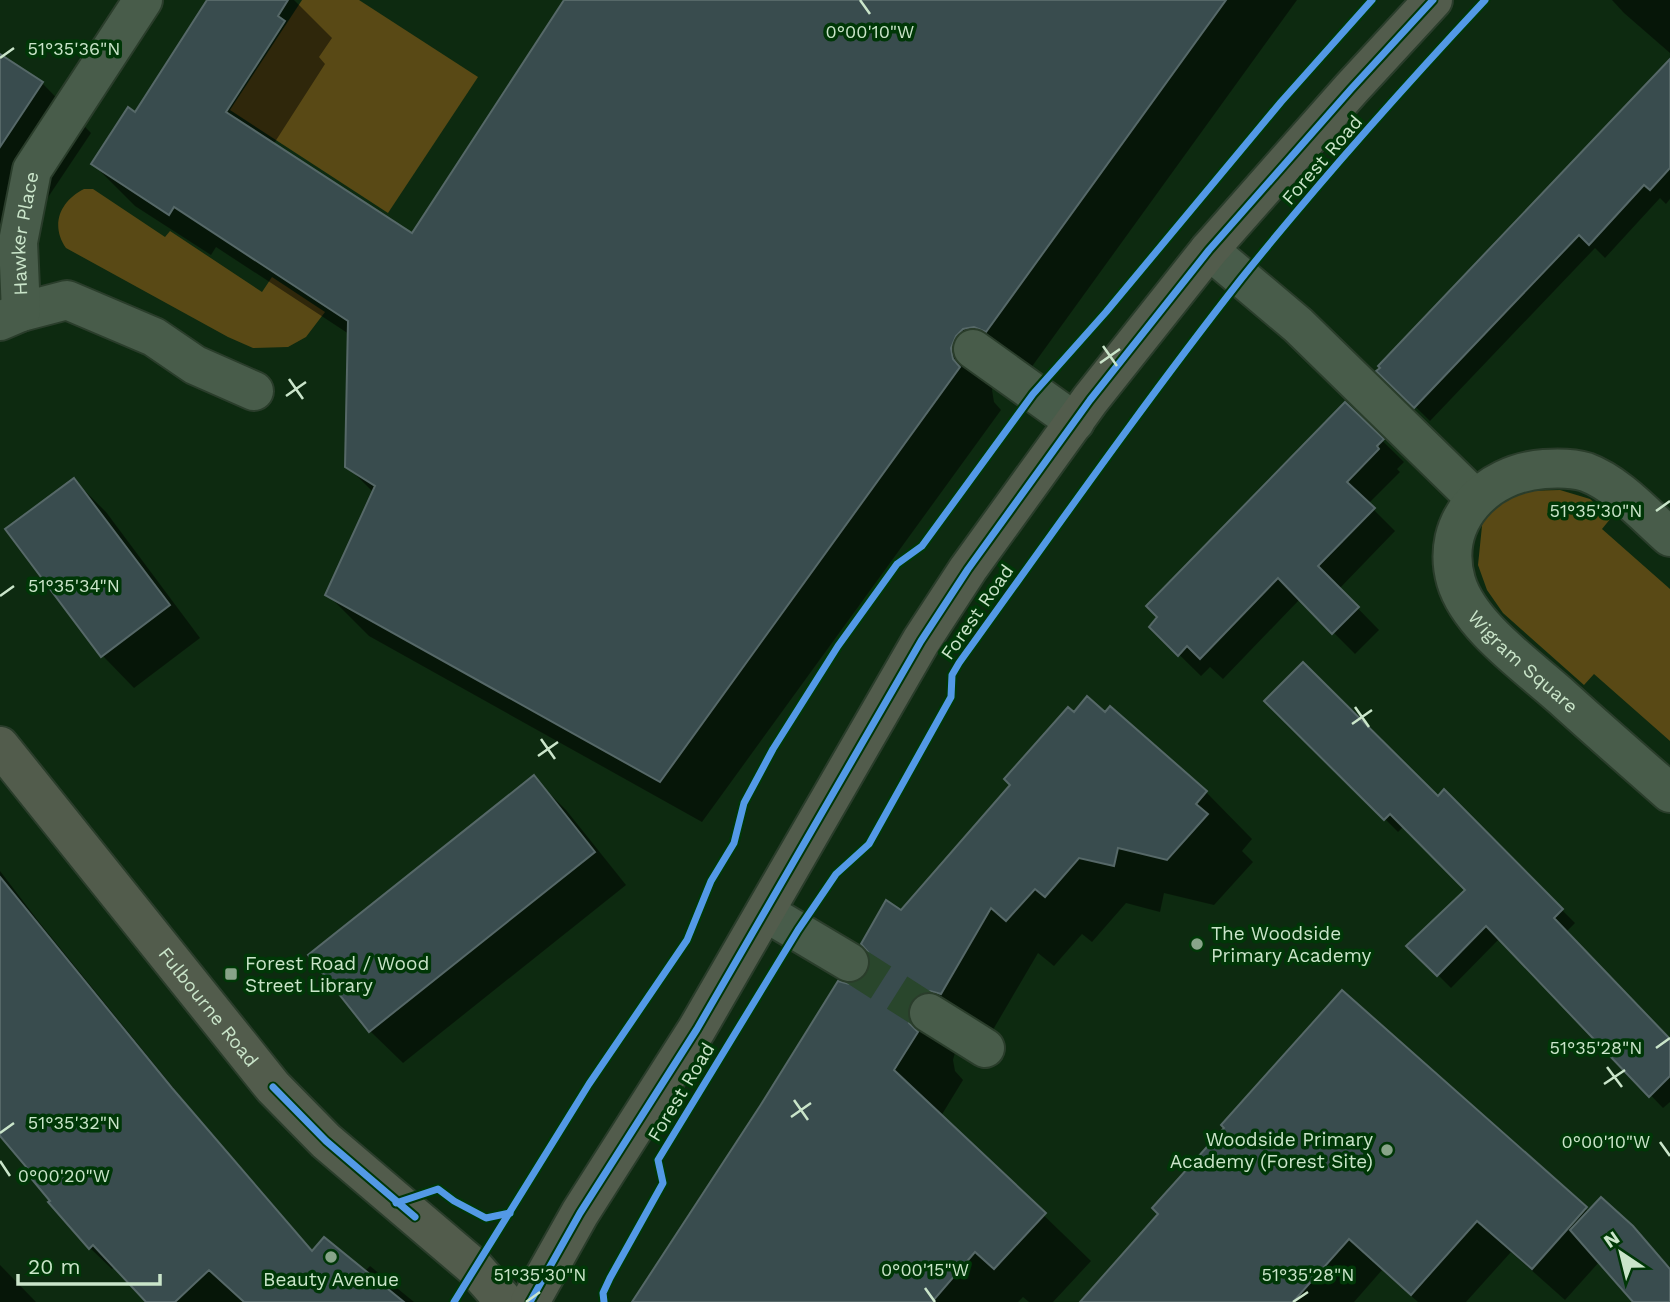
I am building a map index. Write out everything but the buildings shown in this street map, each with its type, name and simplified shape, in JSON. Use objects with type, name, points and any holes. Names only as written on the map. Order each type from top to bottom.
[{"type":"main road","name":"Forest Road","points":[[530,1302],[558,1251],[697,1029],[921,641],[968,569],[1074,422],[1209,250],[1433,0]]},
{"type":"main road","name":"Fulbourne Road","points":[[0,746],[273,1087],[326,1141],[474,1268],[505,1302]]},
{"type":"street","name":"Hawker Place","points":[[11,316],[18,242],[32,170],[143,0]]},
{"type":"street","points":[[1209,250],[1298,325],[1475,498]]},
{"type":"street","points":[[11,316],[67,300],[154,337],[195,365],[254,391]]},
{"type":"street","points":[[973,349],[1074,422]]},
{"type":"street","name":"Wigram Square","points":[[1670,537],[1615,489],[1586,472],[1561,468],[1532,470],[1500,480],[1475,498],[1460,520],[1452,554],[1456,582],[1471,610],[1498,640],[1670,793]]},
{"type":"street","points":[[765,912],[849,962]]},
{"type":"street","points":[[929,1013],[985,1048]]},
{"type":"shaded area","points":[[302,0],[359,0],[478,77],[388,213],[230,110]]},
{"type":"shaded area","points":[[84,189],[93,189],[165,237],[170,231],[262,292],[272,277],[325,312],[306,337],[288,347],[253,348],[228,337],[66,248],[59,231],[60,214],[69,200]]},
{"type":"shaded area","points":[[1560,490],[1590,499],[1611,518],[1602,529],[1670,589],[1670,741],[1594,674],[1584,685],[1503,613],[1487,590],[1478,565],[1483,516],[1491,507],[1522,491]]},
{"type":"tunnel","points":[[849,962],[929,1013]]},
{"type":"cycle path","points":[[454,1302],[589,1084],[687,940],[711,881],[734,843],[744,803],[773,749],[838,646],[897,564],[922,546],[1033,394],[1106,312],[1281,102],[1372,0]]},
{"type":"cycle path","points":[[530,1302],[580,1213],[697,1029],[921,641],[968,569],[1090,400],[1209,250],[1433,0]]},
{"type":"cycle path","points":[[604,1302],[603,1293],[610,1278],[663,1183],[658,1160],[798,930],[836,874],[869,844],[951,697],[952,675],[959,663],[1133,421],[1241,279],[1360,137],[1485,0]]},
{"type":"cycle path","points":[[273,1087],[326,1141],[415,1217]]},
{"type":"cycle path","points":[[396,1203],[438,1189],[486,1218],[510,1213]]},
{"type":"place","name":"The Woodside Primary Academy","points":[[1197,944]]},
{"type":"place","name":"Forest Road / Wood Street Library","points":[[231,974]]},
{"type":"place","name":"Woodside Primary Academy (Forest Site)","points":[[1387,1150]]},
{"type":"place","name":"Beauty Avenue","points":[[331,1257]]}]
